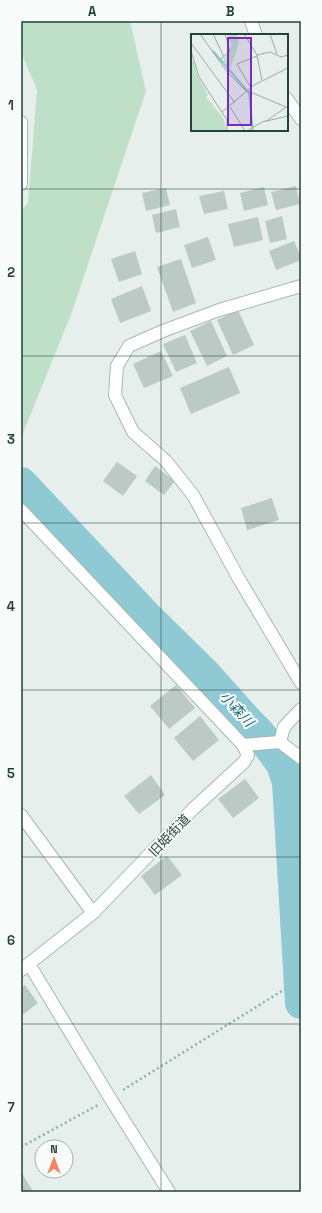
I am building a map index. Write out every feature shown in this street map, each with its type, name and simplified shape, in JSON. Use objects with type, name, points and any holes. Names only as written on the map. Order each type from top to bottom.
[{"type":"street","points":[[251,21],[256,34]]},
{"type":"street","points":[[288,100],[301,119]]},
{"type":"street","points":[[21,122],[21,184]]},
{"type":"street","points":[[301,286],[219,310],[128,346],[117,366],[115,395],[133,432],[166,461],[193,495],[239,578],[301,683]]},
{"type":"street","points":[[21,510],[243,745],[280,742],[301,758]]},
{"type":"street","points":[[280,742],[284,727],[301,709]]},
{"type":"street","name":"旧姫街道","points":[[25,967],[93,913],[193,809],[244,762],[248,755],[243,745]]},
{"type":"street","points":[[21,815],[93,913]]},
{"type":"street","points":[[25,967],[170,1192]]},
{"type":"path","points":[[21,1147],[110,1098],[285,989]]},
{"type":"green space","points":[[21,21],[130,21],[146,91],[72,312],[21,438],[21,210],[28,203],[37,90],[21,52]]},
{"type":"building","points":[[296,186],[300,204],[276,210],[271,192]]},
{"type":"building","points":[[264,187],[268,205],[244,211],[240,193]]},
{"type":"building","points":[[166,188],[170,205],[146,211],[142,193]]},
{"type":"building","points":[[224,191],[228,209],[204,214],[199,196]]},
{"type":"building","points":[[176,209],[180,227],[156,233],[152,215]]},
{"type":"building","points":[[282,216],[287,239],[270,243],[265,221]]},
{"type":"building","points":[[258,217],[263,240],[234,247],[228,224]]},
{"type":"building","points":[[208,237],[216,260],[192,268],[184,245]]},
{"type":"building","points":[[294,241],[301,260],[276,270],[269,251]]},
{"type":"building","points":[[135,251],[142,274],[119,282],[111,259]]},
{"type":"building","points":[[181,259],[196,303],[173,312],[157,267]]},
{"type":"building","points":[[142,286],[151,311],[120,323],[111,299]]},
{"type":"building","points":[[238,310],[254,345],[233,355],[217,320]]},
{"type":"building","points":[[211,321],[227,356],[207,366],[190,331]]},
{"type":"building","points":[[185,335],[197,363],[176,372],[163,344]]},
{"type":"building","points":[[161,351],[173,376],[144,388],[133,364]]},
{"type":"building","points":[[229,367],[240,393],[191,414],[180,388]]},
{"type":"building","points":[[117,462],[137,476],[123,496],[103,481]]},
{"type":"building","points":[[155,466],[175,481],[164,495],[145,481]]},
{"type":"building","points":[[272,498],[279,520],[247,530],[241,508]]},
{"type":"building","points":[[176,685],[195,708],[169,729],[150,706]]},
{"type":"building","points":[[200,716],[219,740],[193,761],[174,738]]},
{"type":"building","points":[[151,775],[165,795],[139,814],[124,796]]},
{"type":"building","points":[[245,779],[259,798],[233,818],[218,799]]},
{"type":"building","points":[[167,856],[182,875],[155,895],[141,876]]},
{"type":"building","points":[[25,985],[38,1003],[21,1016],[21,988]]},
{"type":"building","points":[[21,1172],[33,1191],[32,1192],[21,1192]]},
{"type":"waterway","name":"小森川","points":[[21,483],[147,617],[205,674],[259,733],[282,764],[288,782],[301,1003]]}]
